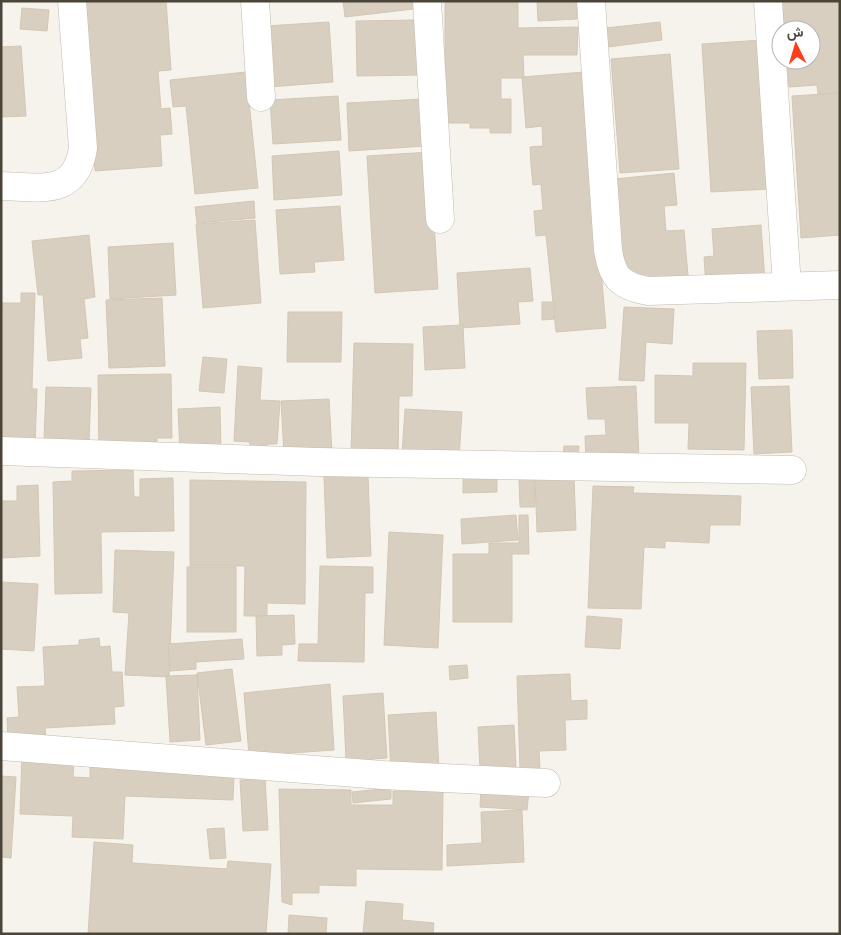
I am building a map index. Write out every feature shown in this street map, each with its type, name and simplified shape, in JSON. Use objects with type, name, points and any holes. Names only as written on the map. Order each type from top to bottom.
[{"type":"street","points":[[1,186],[47,188],[62,184],[74,176],[81,162],[83,148],[72,1]]},
{"type":"street","points":[[255,1],[261,97]]},
{"type":"street","points":[[428,1],[440,219]]},
{"type":"street","points":[[591,1],[608,250],[610,266],[617,278],[631,288],[648,291],[840,285]]},
{"type":"street","points":[[768,1],[787,286]]},
{"type":"street","points":[[1,451],[317,462],[792,470]]},
{"type":"street","points":[[1,746],[372,774],[546,783]]},
{"type":"building","points":[[166,1],[171,70],[158,71],[161,109],[170,108],[172,134],[160,135],[162,166],[95,171],[83,2]]},
{"type":"building","points":[[343,1],[421,1],[422,8],[345,17]]},
{"type":"building","points":[[445,1],[518,1],[518,28],[578,27],[577,55],[523,55],[524,78],[501,78],[501,99],[511,99],[511,133],[490,133],[490,128],[470,128],[470,123],[445,123]]},
{"type":"building","points":[[537,1],[576,1],[577,19],[538,21]]},
{"type":"building","points":[[782,1],[840,1],[840,93],[818,94],[817,85],[789,87],[788,70],[821,70],[821,20],[783,20]]},
{"type":"building","points":[[22,8],[49,10],[47,31],[20,29]]},
{"type":"building","points":[[416,20],[421,75],[357,76],[356,21]]},
{"type":"building","points":[[329,22],[333,82],[269,87],[265,26]]},
{"type":"building","points":[[660,22],[662,40],[608,47],[606,28]]},
{"type":"building","points":[[762,40],[771,189],[711,192],[702,44]]},
{"type":"building","points":[[21,46],[26,116],[1,117],[1,47]]},
{"type":"building","points":[[670,54],[679,169],[620,173],[611,59]]},
{"type":"building","points":[[246,72],[258,188],[195,194],[186,106],[173,107],[170,80]]},
{"type":"building","points":[[584,72],[606,328],[556,332],[546,235],[536,236],[534,211],[543,210],[541,184],[533,185],[530,147],[543,146],[542,126],[526,128],[522,77]]},
{"type":"building","points":[[840,93],[840,235],[801,238],[792,96]]},
{"type":"building","points":[[338,96],[341,140],[273,144],[270,100]]},
{"type":"building","points":[[424,99],[426,146],[349,151],[347,103]]},
{"type":"building","points":[[339,151],[342,195],[274,200],[272,156]]},
{"type":"building","points":[[430,152],[438,289],[375,293],[367,156]]},
{"type":"building","points":[[674,173],[677,205],[664,206],[666,231],[684,230],[688,275],[625,281],[615,179]]},
{"type":"building","points":[[254,201],[255,218],[197,223],[195,207]]},
{"type":"building","points":[[340,206],[344,260],[314,262],[315,272],[280,274],[276,210]]},
{"type":"building","points":[[255,220],[261,303],[203,308],[196,224]]},
{"type":"building","points":[[761,225],[765,282],[706,286],[704,257],[714,256],[712,229]]},
{"type":"building","points":[[89,235],[95,297],[84,299],[88,338],[80,339],[82,358],[48,361],[43,295],[38,295],[32,241]]},
{"type":"building","points":[[173,243],[176,295],[110,299],[108,247]]},
{"type":"building","points":[[530,268],[533,301],[518,302],[520,324],[460,328],[457,273]]},
{"type":"building","points":[[21,293],[35,293],[32,389],[37,389],[35,447],[1,446],[1,308],[2,303],[21,303]]},
{"type":"building","points":[[162,298],[165,366],[109,368],[106,300]]},
{"type":"building","points":[[542,302],[555,302],[554,319],[542,320]]},
{"type":"building","points":[[624,307],[674,309],[672,344],[646,342],[644,381],[619,380]]},
{"type":"building","points":[[288,312],[342,312],[341,362],[287,362]]},
{"type":"building","points":[[463,325],[465,368],[425,370],[423,327]]},
{"type":"building","points":[[792,330],[793,378],[759,379],[757,331]]},
{"type":"building","points":[[354,343],[413,344],[412,396],[399,396],[398,455],[351,454]]},
{"type":"building","points":[[203,357],[227,359],[224,393],[199,391]]},
{"type":"building","points":[[693,363],[746,363],[744,450],[688,449],[689,423],[655,423],[655,375],[693,376]]},
{"type":"building","points":[[238,366],[262,368],[260,400],[280,401],[277,444],[267,444],[267,452],[249,451],[250,442],[234,441]]},
{"type":"building","points":[[171,374],[172,438],[157,438],[157,452],[99,453],[98,375]]},
{"type":"building","points":[[636,386],[639,460],[586,463],[585,436],[606,435],[605,419],[588,419],[586,388]]},
{"type":"building","points":[[789,386],[792,452],[754,454],[751,387]]},
{"type":"building","points":[[46,387],[91,388],[89,442],[44,440]]},
{"type":"building","points":[[329,399],[332,452],[284,454],[281,401]]},
{"type":"building","points":[[220,407],[221,451],[180,452],[178,409]]},
{"type":"building","points":[[405,409],[462,412],[459,458],[402,454]]},
{"type":"building","points":[[564,446],[579,446],[578,459],[563,458]]},
{"type":"building","points":[[133,470],[134,497],[140,497],[140,479],[173,478],[174,531],[101,532],[102,593],[55,594],[53,482],[72,481],[72,471]]},
{"type":"building","points":[[463,473],[497,473],[497,492],[463,493]]},
{"type":"building","points":[[368,475],[371,556],[327,558],[324,477]]},
{"type":"building","points":[[574,477],[576,530],[537,532],[535,479]]},
{"type":"building","points":[[534,478],[535,507],[520,507],[519,479]]},
{"type":"building","points":[[190,480],[306,482],[305,604],[267,603],[267,616],[244,616],[245,566],[190,566]]},
{"type":"building","points":[[38,485],[40,556],[1,558],[1,501],[17,501],[17,486]]},
{"type":"building","points":[[593,486],[634,487],[633,493],[741,496],[740,525],[710,525],[709,543],[665,541],[665,548],[644,547],[641,609],[588,608]]},
{"type":"building","points":[[516,515],[518,540],[462,544],[461,519]]},
{"type":"building","points":[[519,515],[528,515],[529,554],[512,554],[512,622],[453,622],[453,554],[489,554],[489,543],[519,543]]},
{"type":"building","points":[[389,532],[443,535],[438,648],[384,645]]},
{"type":"building","points":[[115,550],[174,552],[169,677],[125,675],[129,613],[113,612]]},
{"type":"building","points":[[320,566],[373,567],[373,593],[365,593],[364,662],[298,661],[299,644],[318,644]]},
{"type":"building","points":[[187,567],[236,567],[236,632],[187,632]]},
{"type":"building","points":[[1,582],[38,584],[34,651],[1,649]]},
{"type":"building","points":[[294,615],[295,644],[282,645],[282,655],[257,656],[256,616]]},
{"type":"building","points":[[587,616],[622,619],[620,649],[585,647]]},
{"type":"building","points":[[99,638],[100,647],[110,646],[112,672],[122,672],[124,706],[114,707],[115,724],[45,728],[46,737],[8,739],[7,718],[19,717],[17,687],[45,686],[43,647],[79,645],[79,640]]},
{"type":"building","points":[[242,639],[244,659],[196,662],[196,669],[170,671],[168,644]]},
{"type":"building","points":[[467,665],[468,678],[450,680],[449,666]]},
{"type":"building","points":[[232,669],[241,741],[206,745],[197,673]]},
{"type":"building","points":[[570,674],[571,701],[587,700],[587,719],[565,720],[566,750],[539,751],[540,768],[520,769],[517,676]]},
{"type":"building","points":[[197,675],[200,740],[170,742],[166,676]]},
{"type":"building","points":[[330,684],[334,750],[249,756],[244,693]]},
{"type":"building","points":[[383,693],[387,758],[346,761],[343,696]]},
{"type":"building","points":[[436,712],[439,769],[391,772],[388,715]]},
{"type":"building","points":[[514,725],[516,768],[480,770],[478,727]]},
{"type":"building","points":[[235,752],[233,800],[125,796],[123,839],[72,837],[73,816],[20,814],[22,755],[74,757],[73,777],[90,778],[90,756]]},
{"type":"building","points":[[1,776],[16,777],[11,858],[1,857]]},
{"type":"building","points":[[265,779],[268,830],[243,831],[240,780]]},
{"type":"building","points":[[481,787],[529,791],[527,810],[480,807]]},
{"type":"building","points":[[391,788],[391,799],[353,803],[352,792]]},
{"type":"building","points":[[279,789],[351,790],[351,805],[393,805],[393,791],[443,791],[442,870],[356,869],[356,886],[319,885],[319,893],[292,893],[292,905],[282,902]]},
{"type":"building","points":[[522,810],[524,862],[447,866],[447,845],[482,843],[481,812]]},
{"type":"building","points":[[224,828],[226,858],[210,859],[207,829]]},
{"type":"building","points":[[94,842],[133,845],[132,863],[227,869],[228,861],[271,864],[266,934],[88,934]]},
{"type":"building","points":[[366,901],[403,904],[402,920],[434,923],[433,934],[363,934]]},
{"type":"building","points":[[289,915],[327,918],[326,934],[288,934]]}]
